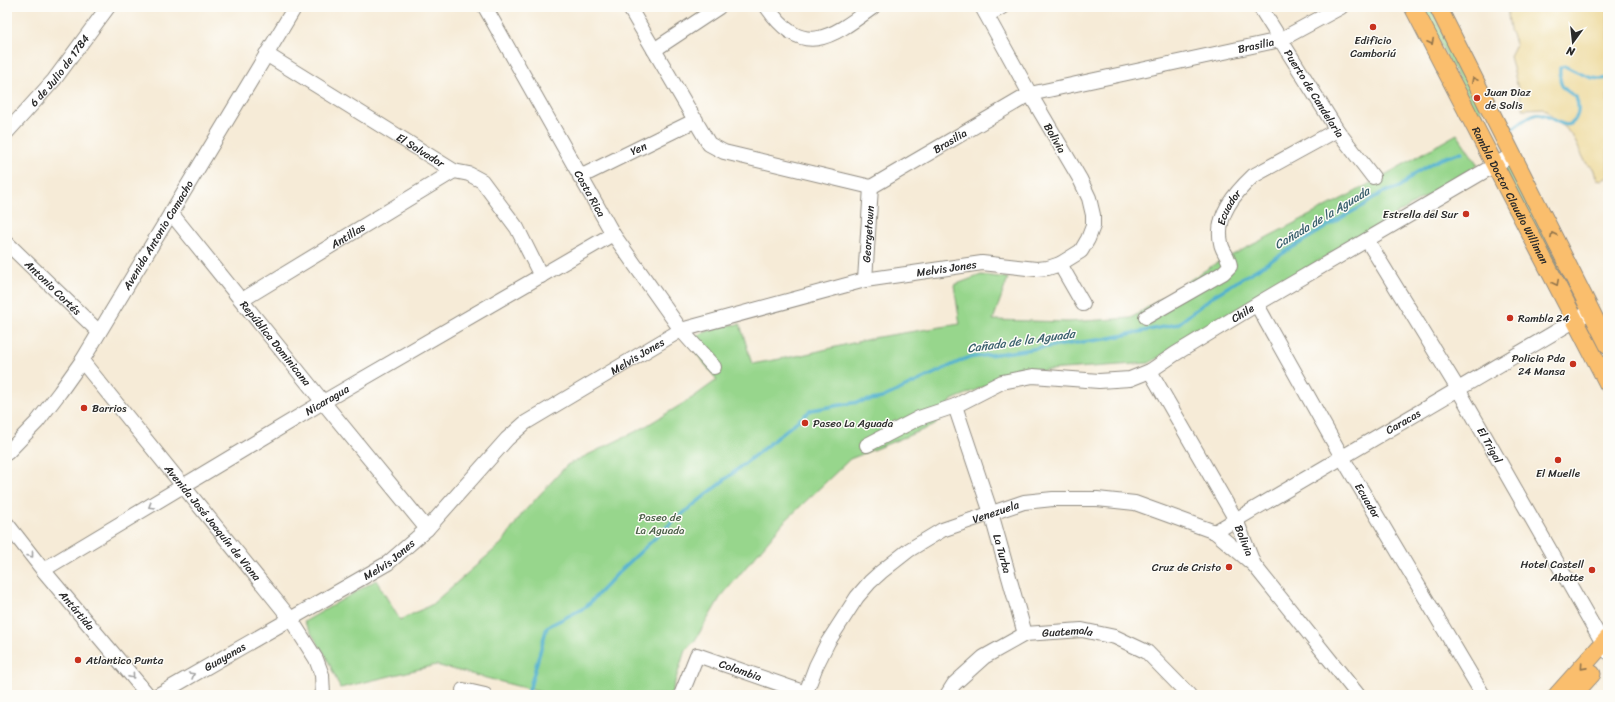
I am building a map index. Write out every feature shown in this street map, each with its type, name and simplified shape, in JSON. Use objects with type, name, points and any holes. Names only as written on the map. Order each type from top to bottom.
[{"type":"main road","name":"Rambla Doctor Claudio Williman","points":[[1413,7],[1608,384]]},
{"type":"main road","name":"Rambla Doctor Claudio Williman","points":[[1438,7],[1608,345]]},
{"type":"main road","points":[[1557,695],[1607,648]]},
{"type":"main road","points":[[1573,695],[1607,648]]},
{"type":"street","name":"6 de Julio de 1784","points":[[7,132],[54,80],[108,7]]},
{"type":"street","name":"Avenida Antonio Camacho","points":[[7,453],[37,422],[82,360],[294,7]]},
{"type":"street","name":"Costa Rica","points":[[485,7],[613,234],[681,330],[714,367]]},
{"type":"street","points":[[629,7],[709,144],[724,152],[871,187]]},
{"type":"street","points":[[654,50],[719,7]]},
{"type":"street","points":[[767,7],[772,15],[792,33],[805,38],[819,38],[842,30],[873,7]]},
{"type":"street","points":[[984,11],[1002,7]]},
{"type":"street","name":"Puerto de Candelaria","points":[[1260,7],[1337,130],[1373,177]]},
{"type":"street","name":"Brasilia","points":[[871,187],[1030,94],[1280,40],[1341,7]]},
{"type":"street","name":"Bolivia","points":[[984,11],[1089,198],[1093,215],[1093,226],[1085,245],[1081,251],[1060,264]]},
{"type":"street","name":"El Salvador","points":[[266,54],[454,171],[469,174],[482,181],[517,228],[541,276]]},
{"type":"street","name":"Yen","points":[[580,177],[696,120]]},
{"type":"street","name":"Ecuador","points":[[1146,316],[1223,273],[1230,266],[1230,260],[1221,244],[1220,232],[1223,217],[1234,195],[1244,184],[1253,176],[1337,130]]},
{"type":"street","name":"Chile","points":[[867,445],[919,418],[955,406],[1002,382],[1033,376],[1099,381],[1130,379],[1150,372],[1175,354],[1257,304],[1495,165],[1505,141]]},
{"type":"street","name":"Antillas","points":[[242,300],[454,171]]},
{"type":"street","name":"Georgetown","points":[[865,280],[871,187]]},
{"type":"street","name":"República Dominicana","points":[[171,213],[323,402],[428,529]]},
{"type":"street","name":"Nicaragua","points":[[43,570],[323,402],[613,234]]},
{"type":"street","name":"El Trigal","points":[[1367,240],[1458,390],[1607,648]]},
{"type":"street","name":"Antonio Cortés","points":[[7,243],[99,332]]},
{"type":"street","name":"Melvis Jones","points":[[290,618],[388,563],[428,529],[506,439],[525,423],[681,330],[865,280],[982,263],[1036,269],[1048,268],[1060,264]]},
{"type":"street","points":[[1060,264],[1082,304]]},
{"type":"street","name":"Ecuador","points":[[1257,304],[1342,457],[1483,695]]},
{"type":"street","name":"Caracas","points":[[1215,532],[1591,311]]},
{"type":"street","name":"Avenida José Joaquín de Viana","points":[[82,360],[290,618],[316,659],[322,675],[323,695]]},
{"type":"street","name":"Bolivia","points":[[1150,372],[1236,520],[1254,565],[1358,695]]},
{"type":"street","name":"La Turba","points":[[955,406],[991,513],[1025,634]]},
{"type":"street","name":"Venezuela","points":[[806,694],[816,666],[828,642],[857,597],[870,582],[909,550],[942,530],[1024,502],[1053,499],[1097,499],[1135,503],[1215,532],[1254,565]]},
{"type":"street","name":"Antártida","points":[[7,524],[43,570],[148,695]]},
{"type":"street","name":"Guayanas","points":[[158,695],[290,618]]},
{"type":"street","name":"Guatemala","points":[[947,695],[954,684],[984,657],[1025,634],[1082,630],[1115,637],[1147,652],[1188,695]]},
{"type":"street","name":"Colombia","points":[[681,695],[697,655],[806,694]]},
{"type":"street","points":[[463,690],[485,695]]},
{"type":"green space","points":[[1421,7],[1430,7],[1482,112],[1482,120],[1480,120]]},
{"type":"green space","name":"Paseo de La Aguada","points":[[1457,134],[1478,165],[1149,363],[1019,372],[952,400],[935,425],[850,459],[783,523],[720,598],[694,642],[685,650],[671,695],[552,695],[436,665],[340,688],[326,656],[304,622],[376,580],[400,620],[431,605],[502,543],[522,514],[567,465],[641,429],[692,398],[717,380],[686,339],[722,326],[740,324],[752,364],[802,355],[878,337],[960,324],[954,285],[981,275],[1008,278],[993,320],[1068,322],[1131,318],[1215,264],[1353,193]]},
{"type":"green space","points":[[1508,165],[1579,302],[1577,306],[1506,174],[1505,166]]},
{"type":"sand","points":[[1507,7],[1608,7],[1608,177],[1602,180],[1597,179],[1593,168],[1586,163],[1572,135],[1543,108],[1523,109],[1510,56],[1516,44],[1510,30]]},
{"type":"waterway","name":"Cañada de la Aguada","points":[[1510,130],[1527,118],[1537,114],[1542,114],[1563,124],[1568,125],[1572,123],[1578,113],[1576,97],[1562,86],[1560,68],[1564,66],[1591,78],[1608,78]]},
{"type":"waterway","name":"Cañada de la Aguada","points":[[528,694],[547,627],[586,607],[619,572],[670,524],[811,410],[882,398],[967,358],[1105,339],[1178,324],[1213,296],[1363,206],[1381,193],[1400,187],[1414,174],[1440,159],[1462,152]]},
{"type":"place","name":"Edificio Camboriú","points":[[1373,27]]},
{"type":"place","name":"Juan Diaz de Solis","points":[[1477,98]]},
{"type":"place","name":"Estrella del Sur","points":[[1466,214]]},
{"type":"place","name":"Rambla 24","points":[[1510,318]]},
{"type":"place","name":"Policia Pda 24 Mansa","points":[[1573,364]]},
{"type":"place","name":"Barrios","points":[[84,408]]},
{"type":"place","name":"Paseo La Aguada","points":[[805,423]]},
{"type":"place","name":"El Muelle","points":[[1558,460]]},
{"type":"place","name":"Cruz de Cristo","points":[[1229,567]]},
{"type":"place","name":"Hotel Castell Abatte","points":[[1592,570]]},
{"type":"place","name":"Atlantico Punta","points":[[78,660]]}]
